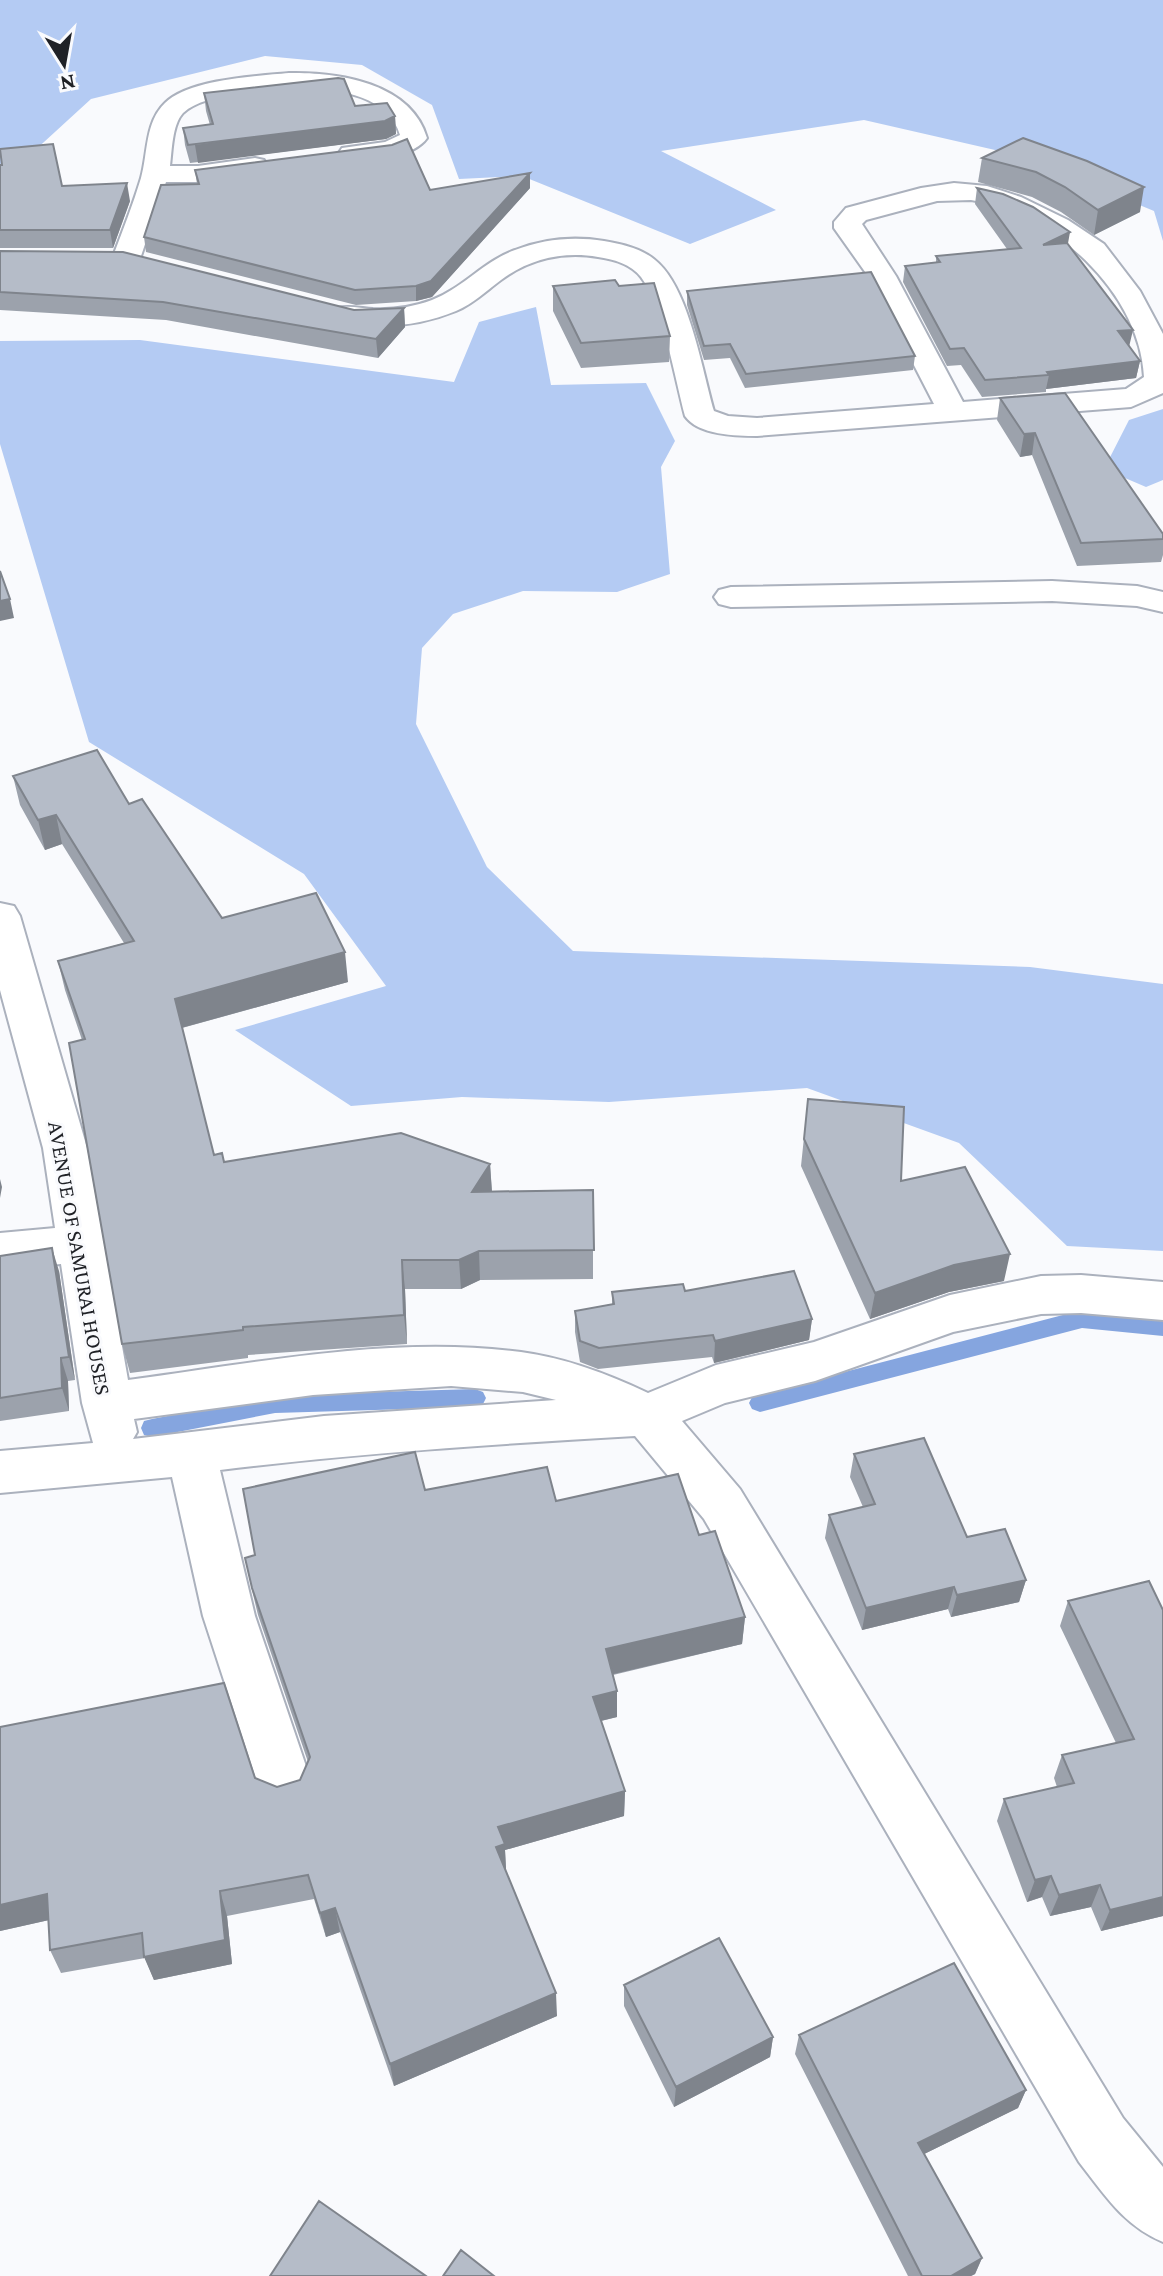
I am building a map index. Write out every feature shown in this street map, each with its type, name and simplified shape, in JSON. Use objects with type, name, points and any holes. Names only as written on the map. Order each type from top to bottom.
[{"type":"street","points":[[126,261],[155,174],[166,122],[178,104],[225,90],[282,82],[323,81],[390,104],[403,112],[413,126],[414,138],[393,149],[333,156]]},
{"type":"street","points":[[155,174],[198,174],[273,164]]},
{"type":"street","points":[[327,309],[356,317],[417,313],[459,300],[519,257],[539,250],[595,247],[632,257],[653,273],[667,305],[700,416],[731,427],[757,427],[953,412],[1131,398],[1154,385],[1160,374],[1157,347],[1134,302],[1106,262],[1092,248],[1002,199],[967,191],[946,192],[856,214],[848,222],[848,228],[882,276],[953,412]]},
{"type":"street","points":[[731,597],[1052,591],[1137,596],[1163,602]]},
{"type":"street","name":"AVENUE OF SAMURAI HOUSES","points":[[0,916],[65,1148],[106,1403],[119,1462]]},
{"type":"street","points":[[0,1251],[80,1244]]},
{"type":"street","points":[[106,1403],[206,1425],[480,1424],[647,1415],[716,1385],[815,1361],[950,1314],[1041,1295],[1081,1294],[1163,1301]]},
{"type":"street","points":[[0,1472],[119,1462],[313,1375],[451,1366],[523,1372],[591,1388],[647,1415],[722,1504],[1101,2140],[1148,2198],[1163,2210]]},
{"type":"street","points":[[206,1425],[229,1616],[284,1784]]},
{"type":"shaded area","points":[[0,0],[1163,0],[1163,241],[1154,211],[1021,156],[864,120],[661,151],[776,210],[690,244],[522,176],[459,179],[432,105],[362,65],[265,56],[91,99],[32,153],[0,164]]},
{"type":"shaded area","points":[[536,307],[551,385],[646,383],[675,441],[661,467],[670,574],[617,592],[523,591],[453,614],[422,648],[416,724],[487,867],[573,951],[1030,967],[1163,984],[1163,1251],[1067,1246],[959,1143],[807,1088],[609,1102],[462,1097],[351,1106],[235,1030],[386,986],[304,874],[89,742],[0,444],[0,341],[140,340],[454,382],[479,322]]},
{"type":"shaded area","points":[[1163,409],[1163,480],[1146,487],[1104,469],[1129,420]]},
{"type":"building","points":[[344,79],[355,106],[387,103],[395,116],[385,121],[188,145],[183,128],[213,124],[204,93]]},
{"type":"building","points":[[1023,138],[1087,161],[1144,187],[1098,210],[1036,172],[982,158]]},
{"type":"building","points":[[407,139],[430,190],[530,173],[431,281],[416,286],[355,290],[144,237],[161,185],[199,184],[195,170],[392,145]]},
{"type":"building","points":[[53,144],[62,186],[127,183],[110,230],[0,230],[0,149]]},
{"type":"building","points":[[977,188],[1003,194],[1033,207],[1070,232],[1043,245],[1067,243],[1133,330],[1118,331],[1140,361],[1047,372],[1049,375],[985,380],[964,348],[950,349],[905,266],[940,262],[936,256],[1021,248]]},
{"type":"building","points":[[0,251],[123,252],[354,310],[404,308],[376,339],[163,302],[0,292]]},
{"type":"building","points":[[871,272],[915,356],[746,374],[730,344],[704,346],[687,291]]},
{"type":"building","points":[[615,280],[619,286],[654,283],[670,336],[581,343],[553,286]]},
{"type":"building","points":[[1065,393],[1163,534],[1163,539],[1081,543],[1035,433],[1024,434],[1000,398]]},
{"type":"building","points":[[0,571],[10,599],[0,601]]},
{"type":"building","points":[[97,750],[129,804],[142,799],[222,918],[316,893],[345,952],[175,999],[214,1155],[222,1153],[224,1162],[401,1133],[490,1164],[472,1192],[593,1190],[594,1250],[479,1251],[459,1260],[402,1260],[404,1315],[243,1327],[243,1330],[122,1344],[69,1043],[85,1039],[58,961],[134,941],[56,815],[38,820],[13,776]]},
{"type":"building","points":[[808,1099],[904,1107],[901,1181],[965,1167],[1010,1254],[954,1265],[875,1293],[804,1139]]},
{"type":"building","points":[[52,1248],[69,1357],[61,1358],[62,1388],[0,1398],[0,1256]]},
{"type":"building","points":[[794,1271],[812,1319],[715,1341],[713,1335],[599,1348],[580,1341],[575,1311],[614,1304],[612,1292],[683,1284],[685,1291]]},
{"type":"building","points":[[924,1438],[967,1537],[1005,1529],[1026,1580],[957,1595],[954,1587],[866,1608],[829,1515],[875,1504],[854,1454]]},
{"type":"building","points":[[415,1452],[425,1490],[547,1467],[556,1501],[678,1474],[699,1535],[715,1531],[745,1617],[606,1649],[617,1691],[593,1697],[625,1791],[498,1827],[505,1844],[496,1847],[556,1993],[390,2064],[335,1908],[320,1913],[308,1875],[220,1891],[225,1940],[144,1957],[142,1933],[50,1950],[47,1894],[0,1905],[0,1727],[224,1683],[255,1778],[277,1787],[300,1780],[310,1757],[252,1588],[245,1558],[255,1555],[243,1489]]},
{"type":"building","points":[[1149,1581],[1163,1610],[1163,1897],[1110,1910],[1100,1885],[1059,1895],[1051,1876],[1035,1880],[1004,1799],[1074,1783],[1062,1755],[1134,1739],[1068,1601]]},
{"type":"building","points":[[719,1938],[773,2037],[676,2087],[624,1985]]},
{"type":"building","points":[[954,1963],[1026,2090],[918,2143],[982,2258],[951,2276],[922,2276],[799,2035]]},
{"type":"building","points":[[319,2201],[426,2276],[270,2276]]},
{"type":"building","points":[[461,2250],[494,2276],[443,2276]]},
{"type":"waterway","points":[[760,1403],[1082,1319],[1163,1327]]},
{"type":"waterway","points":[[152,1428],[275,1404],[475,1398]]}]
